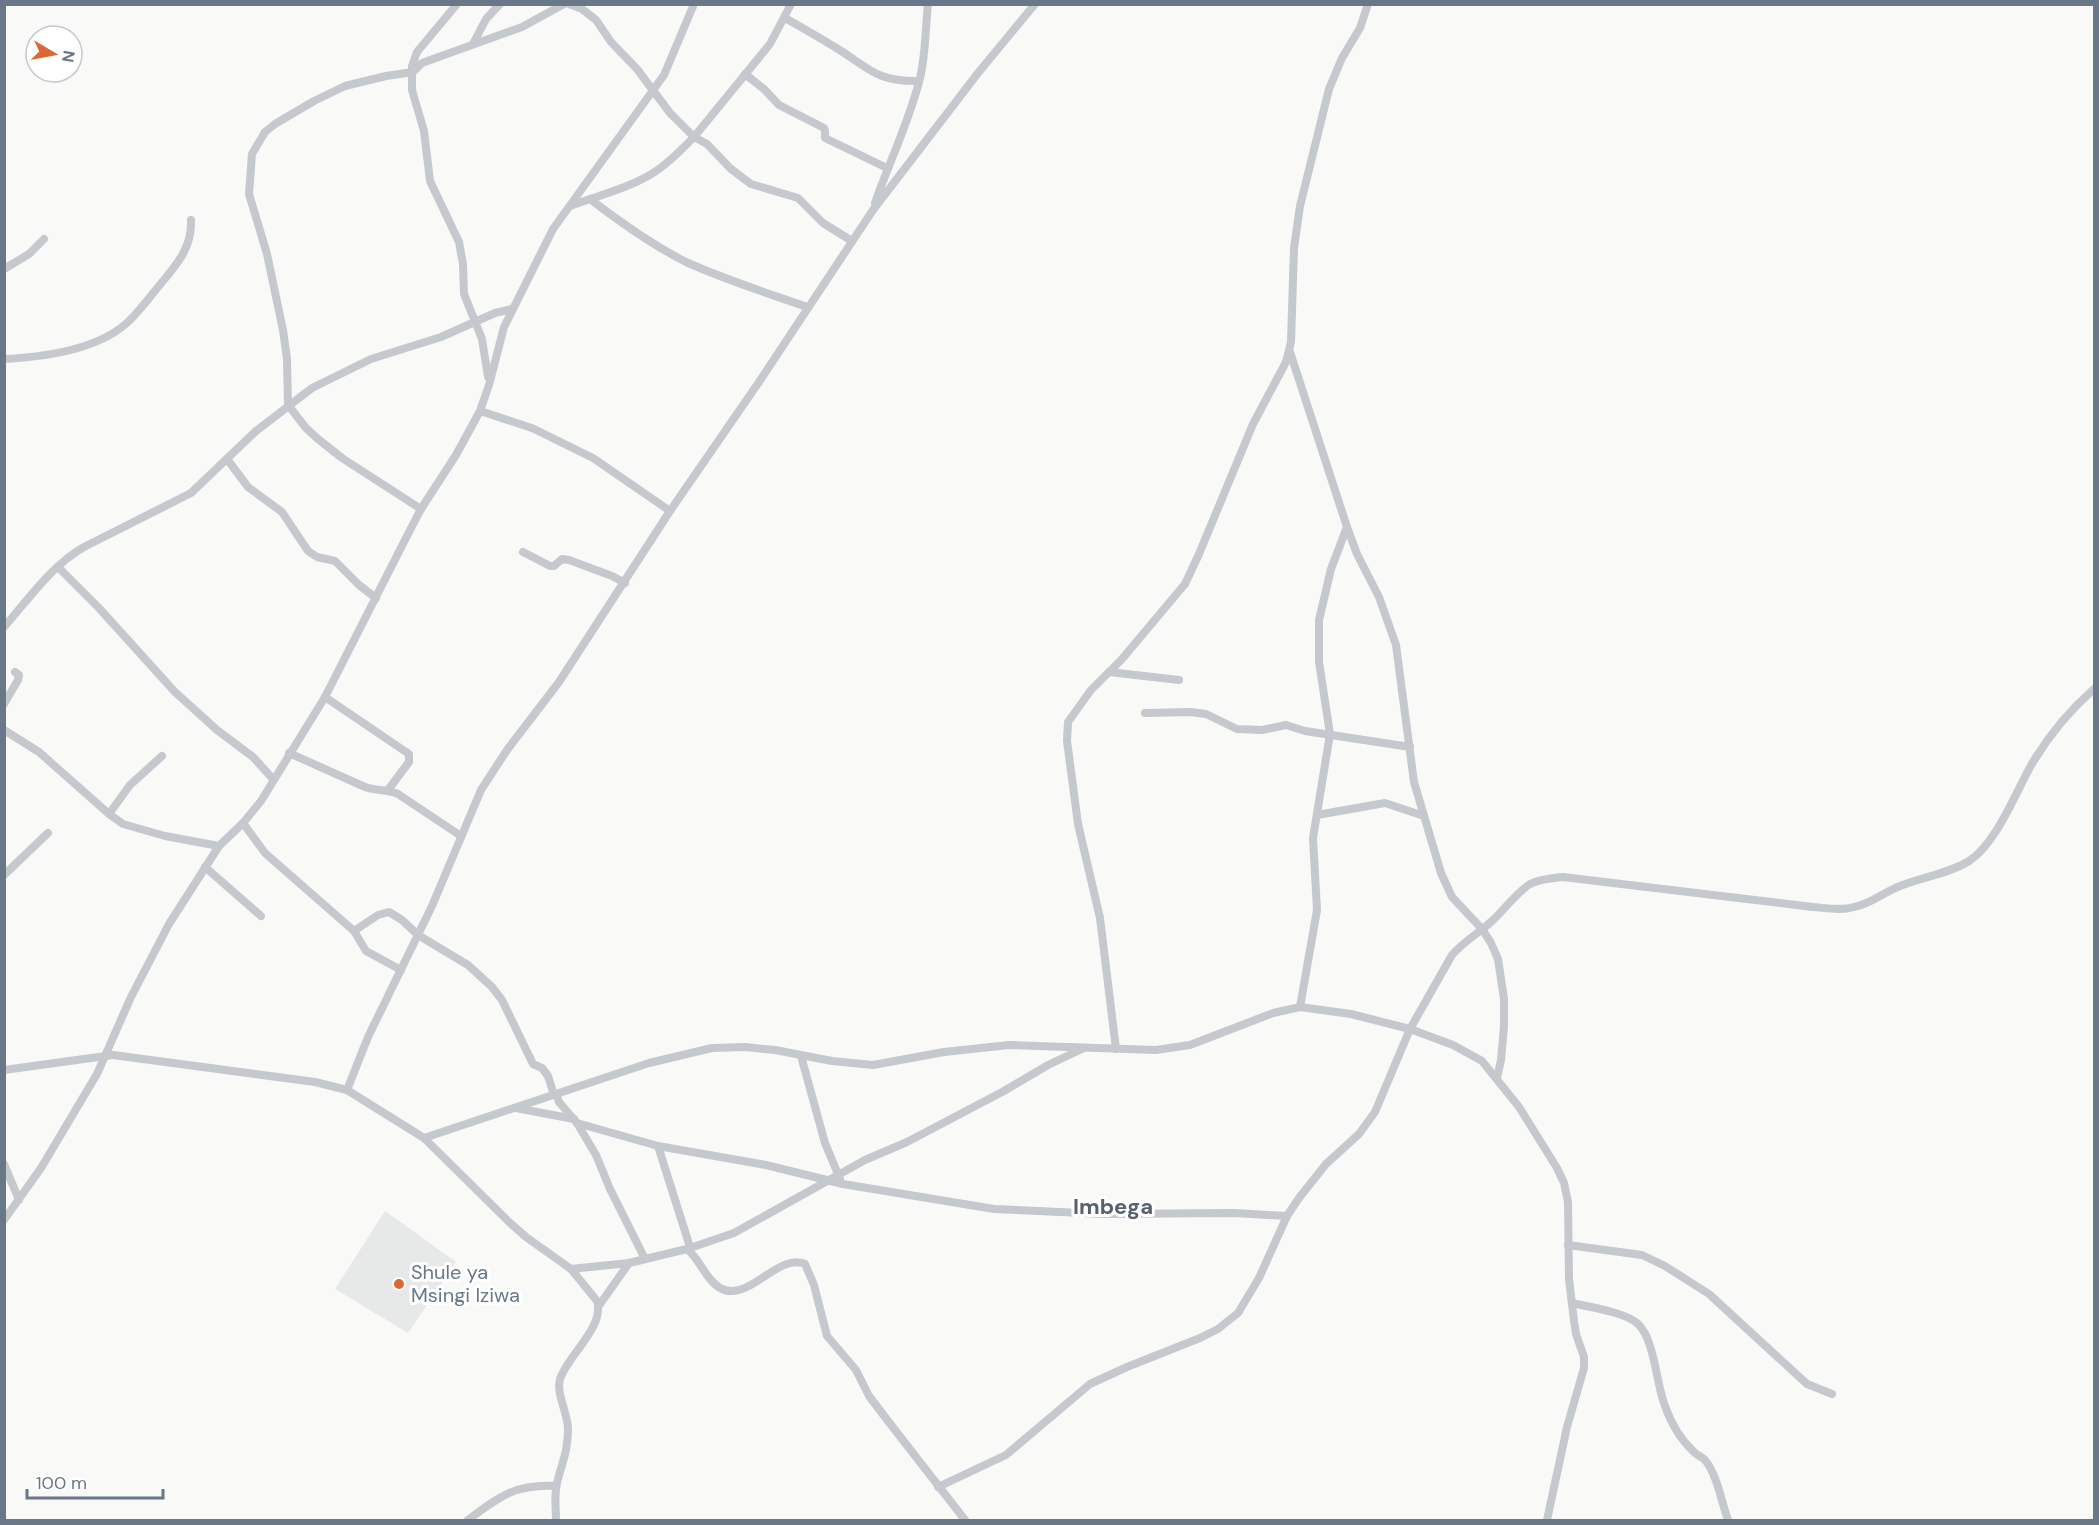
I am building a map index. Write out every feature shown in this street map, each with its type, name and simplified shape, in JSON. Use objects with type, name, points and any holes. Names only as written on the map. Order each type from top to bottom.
[{"type":"street","points":[[457,4],[417,52],[412,72],[414,102],[424,131],[430,181],[459,242],[463,264],[464,294],[482,339],[489,385]]},
{"type":"street","points":[[473,44],[486,19],[500,4]]},
{"type":"street","points":[[421,509],[342,458],[306,428],[288,405],[287,359],[283,330],[267,254],[250,201],[252,154],[265,132],[314,101],[351,85],[412,72],[422,63],[522,27],[564,4]]},
{"type":"street","points":[[569,4],[582,9],[596,20],[622,56],[637,69],[652,92],[670,113],[694,137],[707,144],[740,177],[759,187],[798,198],[823,223],[852,241]]},
{"type":"street","points":[[4,1220],[42,1168],[106,1054],[118,1023],[169,924],[219,846],[243,823],[261,801],[325,697],[421,509],[456,455],[480,411],[504,327],[553,229],[652,92],[674,54],[694,4]]},
{"type":"street","points":[[570,206],[647,177],[659,169],[694,137],[770,44],[791,4]]},
{"type":"street","points":[[347,1090],[368,1036],[418,935],[481,790],[492,770],[559,682],[670,511],[873,210],[978,73],[1035,4]]},
{"type":"street","points":[[1116,1048],[1100,918],[1078,824],[1067,741],[1068,722],[1091,690],[1122,659],[1185,584],[1252,424],[1290,352],[1294,248],[1300,206],[1329,89],[1342,57],[1360,28],[1368,4]]},
{"type":"street","points":[[873,210],[887,168],[906,123],[919,81],[924,52],[925,5]]},
{"type":"street","points":[[785,18],[875,74],[895,80],[919,81]]},
{"type":"street","points":[[745,74],[779,105],[824,128],[825,138],[887,168]]},
{"type":"street","points":[[590,199],[684,261],[733,282],[807,307]]},
{"type":"street","points":[[4,359],[45,357],[97,342],[121,329],[131,320],[185,253],[190,240],[191,220]]},
{"type":"street","points":[[4,269],[29,254],[44,239]]},
{"type":"street","points":[[4,627],[58,567],[77,551],[191,494],[256,431],[312,388],[355,366],[441,337],[495,313],[512,309]]},
{"type":"street","points":[[1290,352],[1347,527],[1357,554],[1379,597],[1396,645],[1414,782],[1433,851],[1452,897],[1482,930],[1498,959],[1504,999],[1503,1045],[1497,1078]]},
{"type":"street","points":[[480,411],[532,428],[593,458],[670,511]]},
{"type":"street","points":[[227,459],[248,487],[282,512],[308,551],[317,557],[335,561],[358,585],[376,598]]},
{"type":"street","points":[[1300,1007],[1317,910],[1313,838],[1330,734],[1319,662],[1319,620],[1331,569],[1347,527]]},
{"type":"street","points":[[523,552],[550,566],[555,566],[562,559],[569,560],[625,582]]},
{"type":"street","points":[[58,567],[176,692],[217,730],[253,757],[273,779]]},
{"type":"street","points":[[4,704],[19,677],[15,672]]},
{"type":"street","points":[[1109,672],[1179,680]]},
{"type":"street","points":[[938,1487],[1006,1455],[1090,1384],[1200,1338],[1228,1322],[1238,1313],[1246,1302],[1287,1216],[1326,1164],[1368,1124],[1410,1029],[1452,955],[1460,945],[1482,930],[1531,884],[1563,877],[1834,909],[1845,909],[1864,904],[1891,889],[1957,867],[1978,853],[1994,833],[2032,763],[2053,732],[2074,707],[2094,689]]},
{"type":"street","points":[[325,697],[409,754],[409,762],[388,790]]},
{"type":"street","points":[[1144,713],[1206,714],[1237,729],[1262,730],[1286,725],[1305,731],[1410,747]]},
{"type":"street","points":[[4,730],[39,752],[123,824],[146,832],[219,846]]},
{"type":"street","points":[[289,753],[365,787],[374,790],[388,790],[414,804],[461,836]]},
{"type":"street","points":[[109,814],[130,785],[162,756]]},
{"type":"street","points":[[1317,815],[1385,803],[1424,816]]},
{"type":"street","points":[[243,823],[265,853],[354,931],[366,951],[401,970]]},
{"type":"street","points":[[5,874],[48,833]]},
{"type":"street","points":[[205,867],[261,916]]},
{"type":"street","points":[[354,931],[378,915],[387,912],[394,914],[418,935],[468,964],[497,993],[533,1064],[542,1068],[548,1076],[562,1106],[576,1121],[596,1155],[610,1189],[645,1259]]},
{"type":"street","points":[[424,1138],[649,1064],[704,1049],[746,1047],[850,1064],[873,1065],[944,1052],[1009,1045],[1156,1050],[1190,1045],[1273,1013],[1300,1007],[1351,1014],[1410,1029],[1464,1050],[1482,1061],[1519,1107],[1557,1167],[1566,1192],[1569,1279],[1574,1328],[1584,1357],[1584,1368],[1567,1427],[1547,1521]]},
{"type":"street","points":[[571,1269],[629,1263],[734,1233],[865,1160],[907,1142],[1048,1065],[1088,1047]]},
{"type":"street","points":[[4,1070],[106,1054],[287,1078],[332,1085],[347,1090],[424,1138],[509,1222],[571,1269],[588,1289],[598,1307]]},
{"type":"street","points":[[801,1056],[825,1143],[843,1184]]},
{"type":"street","points":[[514,1107],[576,1121],[658,1146],[766,1165],[843,1184],[1000,1209],[1104,1214],[1234,1213],[1287,1216]]},
{"type":"street","points":[[658,1146],[688,1248],[717,1286],[730,1291],[749,1285],[789,1263],[798,1261],[805,1264],[814,1285],[827,1336],[856,1370],[869,1396],[965,1521]]},
{"type":"street","points":[[4,1164],[19,1200]]},
{"type":"street","points":[[1568,1245],[1642,1255],[1665,1266],[1709,1294],[1807,1384],[1832,1394]]},
{"type":"street","points":[[556,1521],[556,1486],[568,1448],[568,1425],[559,1387],[561,1379],[565,1368],[595,1322],[598,1307],[629,1263]]},
{"type":"street","points":[[1572,1303],[1625,1317],[1636,1322],[1642,1329],[1648,1342],[1665,1409],[1679,1434],[1695,1453],[1705,1460],[1712,1473],[1728,1521]]},
{"type":"street","points":[[468,1521],[489,1504],[517,1488],[538,1485],[556,1486]]},
{"type":"shaded area","points":[[385,1211],[456,1262],[408,1333],[335,1289]]},
{"type":"place","name":"Shule ya Msingi Iziwa","points":[[399,1284]]},
{"type":"district","name":"Imbega","points":[[1113,1206]]}]
